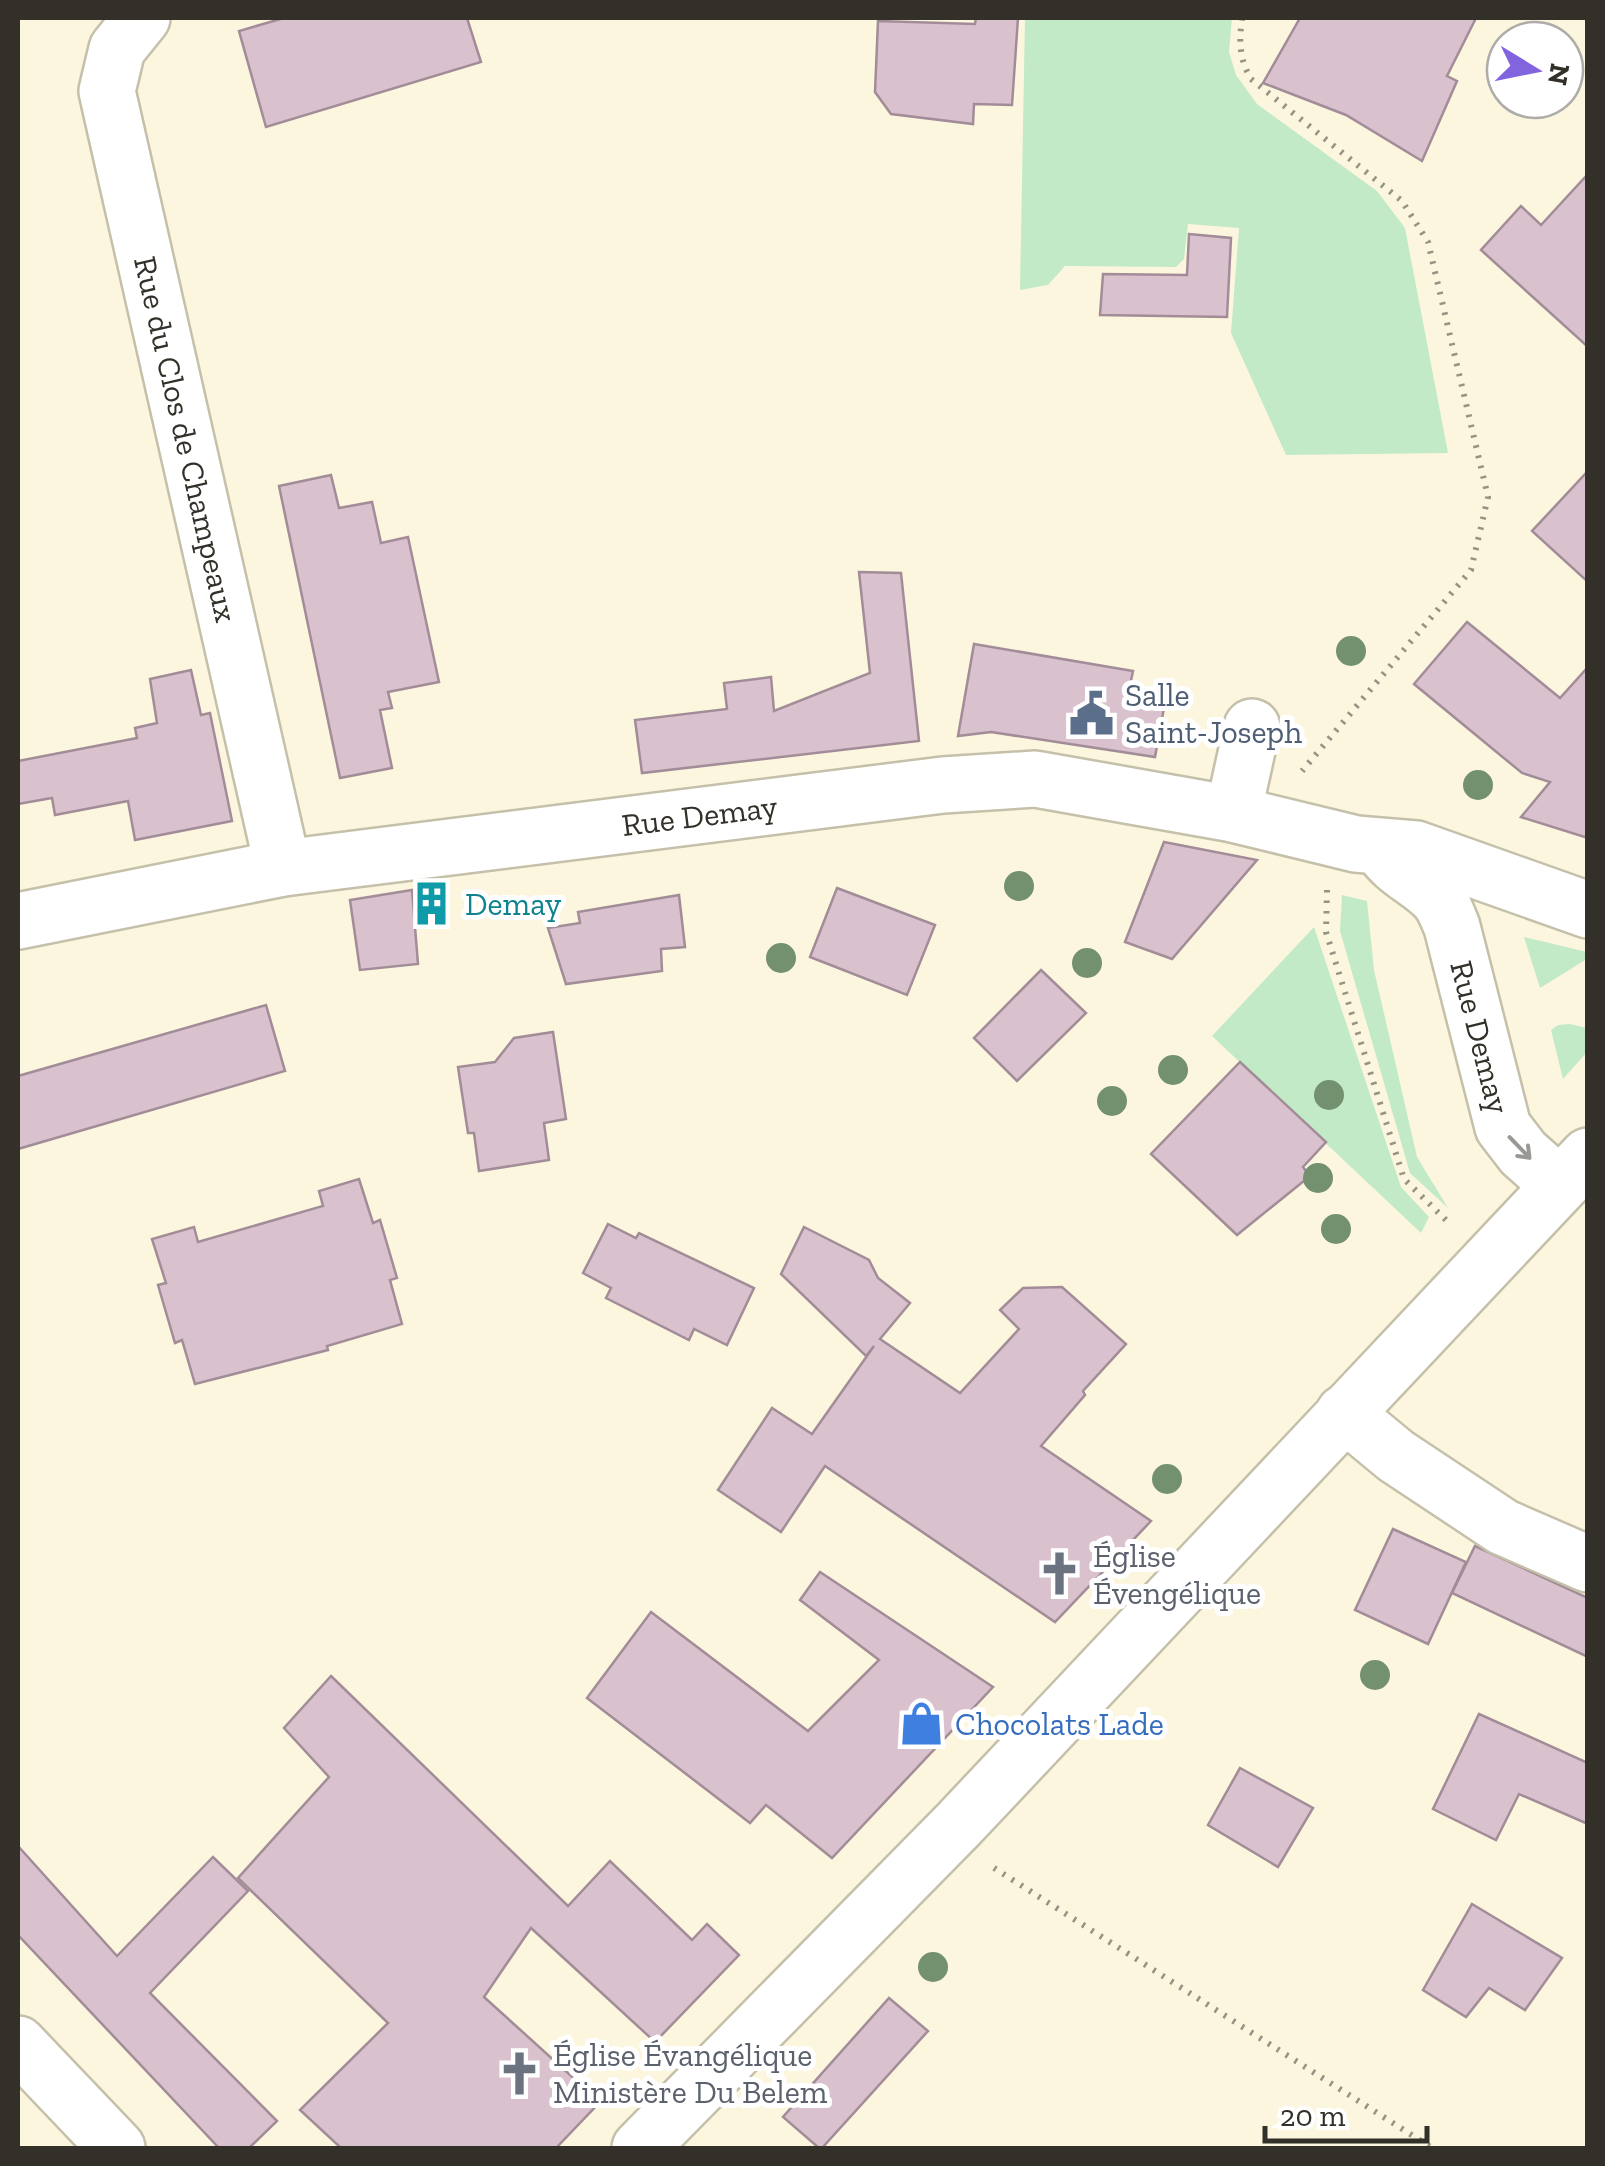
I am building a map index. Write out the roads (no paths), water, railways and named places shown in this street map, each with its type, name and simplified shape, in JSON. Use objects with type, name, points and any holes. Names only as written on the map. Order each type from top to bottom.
[{"type":"street","name":"Rue du Clos de Champeaux","points":[[142,18],[117,48],[107,91],[283,868]]},
{"type":"street","points":[[1234,814],[1252,727]]},
{"type":"street","name":"Rue Demay","points":[[18,920],[283,868],[943,785],[1035,779],[1234,814],[1380,848],[1416,849],[1588,910]]},
{"type":"street","name":"Rue Demay","points":[[1380,848],[1389,862],[1434,894],[1452,927],[1503,1127],[1524,1152],[1573,1170]]},
{"type":"street","name":"Rue Demay","points":[[1452,927],[1460,915],[1497,895],[1537,891]]},
{"type":"street","points":[[640,2148],[936,1847],[1573,1170]]},
{"type":"street","points":[[1344,1413],[1396,1456],[1502,1527],[1588,1564]]},
{"type":"street","points":[[18,2044],[117,2148]]},
{"type":"place","name":"Salle Saint-Joseph","points":[[1092,713]]},
{"type":"place","name":"Demay","points":[[432,904]]},
{"type":"place","name":"Église Évengélique","points":[[1060,1574]]},
{"type":"place","name":"Chocolats Lade","points":[[922,1724]]},
{"type":"place","name":"Église Évangélique Ministère Du Belem","points":[[520,2073]]}]
